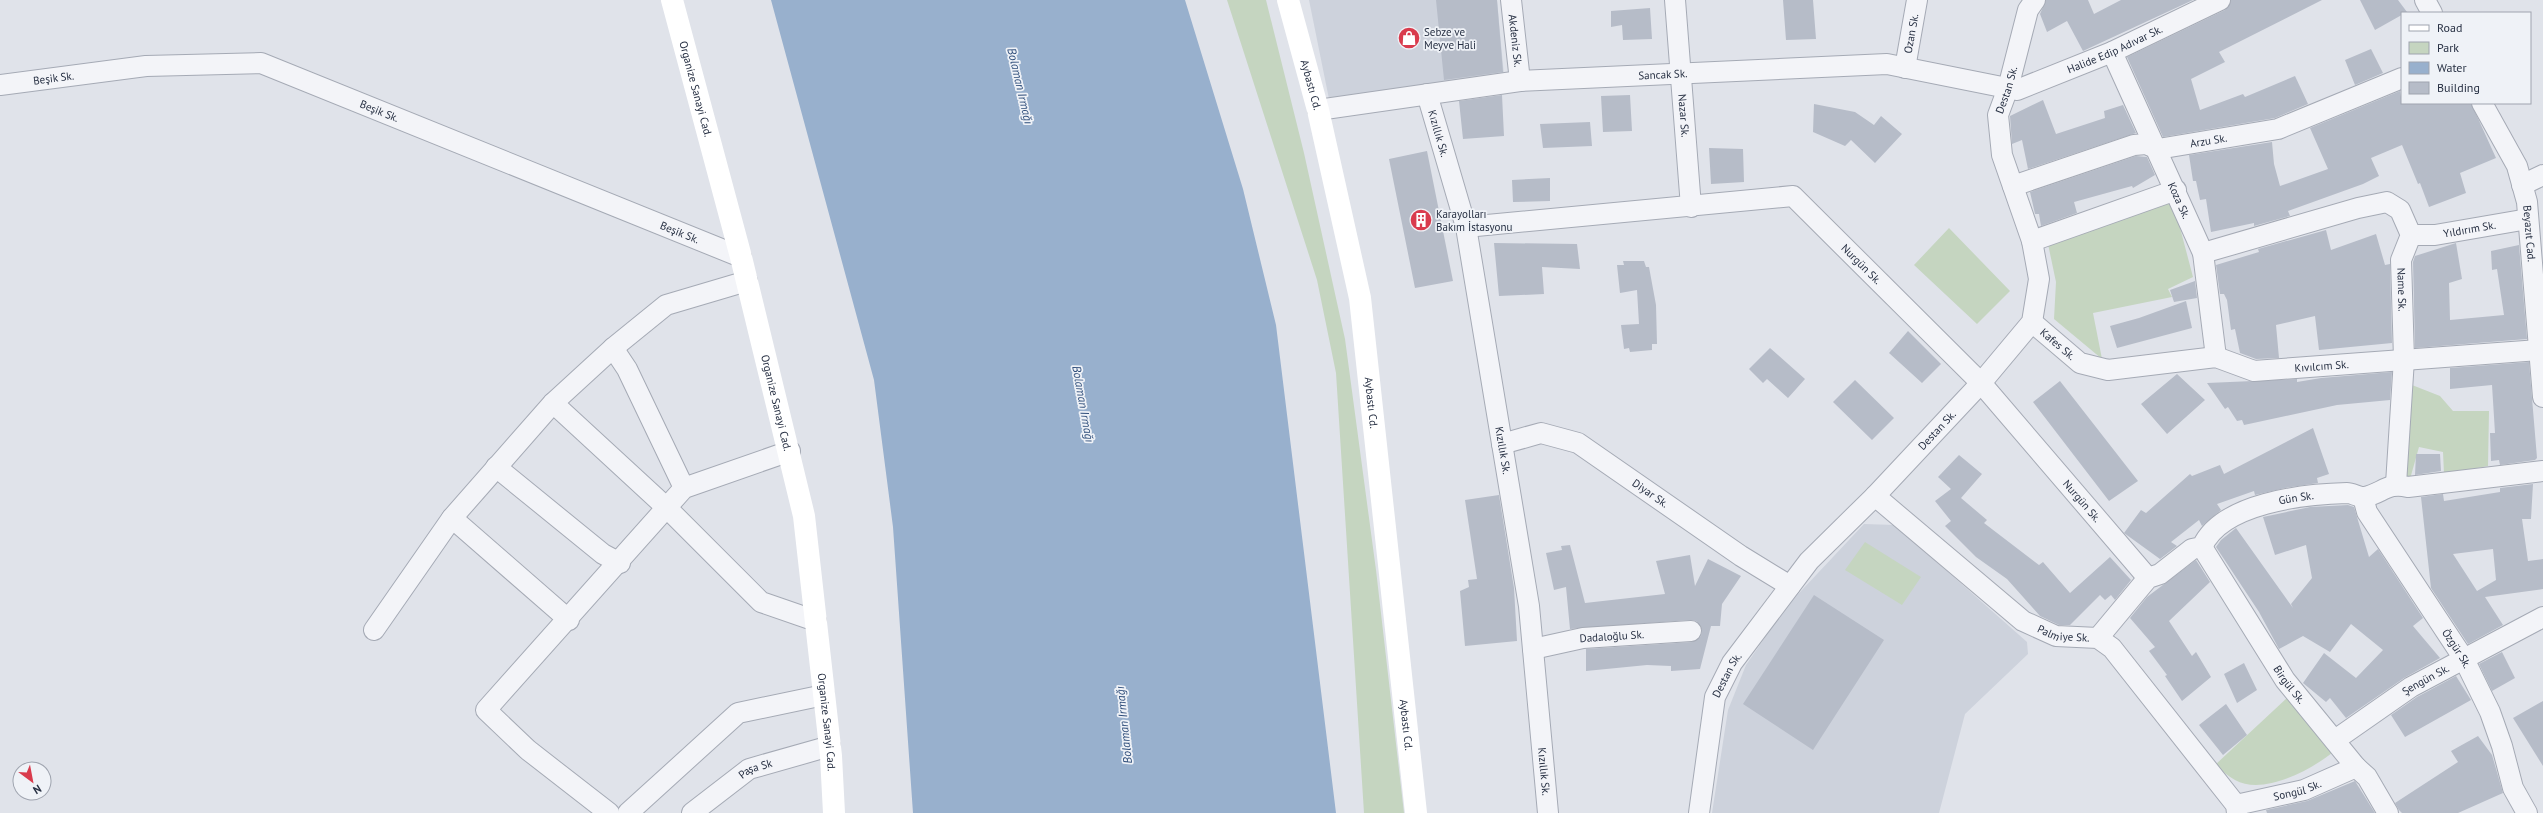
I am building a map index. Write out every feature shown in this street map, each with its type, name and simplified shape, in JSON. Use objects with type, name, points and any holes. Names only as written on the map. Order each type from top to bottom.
[{"type":"street","name":"Organize Sanayi Cad.","points":[[672,0],[741,257],[790,451],[804,516],[830,746],[834,813]]},
{"type":"street","name":"Aybastı Cd.","points":[[1288,0],[1318,110],[1360,298],[1416,813]]},
{"type":"street","name":"Akdeniz Sk.","points":[[1511,0],[1520,81]]},
{"type":"street","name":"Nazar Sk.","points":[[1675,0],[1690,207]]},
{"type":"street","name":"Ozan Sk.","points":[[1905,68],[1917,0]]},
{"type":"street","name":"Halide Edip Adıvar Sk.","points":[[2008,88],[2017,90],[2112,52],[2220,0]]},
{"type":"street","points":[[2425,0],[2431,12]]},
{"type":"street","name":"Destan Sk.","points":[[1699,813],[1715,696],[1732,663],[1809,561],[1875,496],[1981,383],[2032,322],[2039,279],[2032,241],[2002,155],[1998,115],[2008,88],[2031,5]]},
{"type":"street","name":"Koza Sk.","points":[[2112,52],[2158,149],[2203,253],[2216,357]]},
{"type":"street","name":"Beşik Sk.","points":[[0,85],[146,66],[261,63],[741,257]]},
{"type":"street","name":"Sancak Sk.","points":[[1318,110],[1520,81],[1681,75],[1887,64],[2008,88]]},
{"type":"street","name":"Arzu Sk.","points":[[2013,186],[2134,145],[2146,144],[2158,149],[2278,129],[2401,78]]},
{"type":"street","name":"Kızıllık Sk.","points":[[1427,94],[1466,227],[1529,606],[1548,813]]},
{"type":"street","name":"Beyazıt Cad.","points":[[2483,104],[2517,166],[2522,185],[2538,282],[2539,350],[2543,389]]},
{"type":"street","points":[[2522,185],[2543,175]]},
{"type":"street","points":[[2032,241],[2176,190]]},
{"type":"street","name":"Nurgün Sk.","points":[[1466,227],[1690,207],[1793,196],[1981,383],[2148,578]]},
{"type":"street","points":[[2203,253],[2358,208],[2387,202],[2400,210],[2411,235]]},
{"type":"street","name":"Yıldırım Sk.","points":[[2411,235],[2435,236],[2528,219]]},
{"type":"street","name":"Name Sk.","points":[[2396,484],[2404,359],[2401,260],[2411,235]]},
{"type":"street","points":[[374,630],[452,518],[553,403],[613,348],[666,305],[747,281]]},
{"type":"street","name":"Kafes Sk.","points":[[2032,322],[2080,363],[2108,370]]},
{"type":"street","points":[[613,348],[627,369],[684,488]]},
{"type":"street","name":"Kıvılcım Sk.","points":[[2108,370],[2216,357],[2254,371],[2539,350]]},
{"type":"street","points":[[553,403],[667,508],[761,602],[816,622]]},
{"type":"street","name":"Diyar Sk.","points":[[1502,444],[1541,433],[1578,443],[1741,556],[1790,586]]},
{"type":"street","points":[[609,813],[528,750],[486,710],[620,563],[684,488],[790,451]]},
{"type":"street","points":[[496,467],[603,554],[620,563]]},
{"type":"street","points":[[2363,497],[2396,484],[2408,487],[2543,471]]},
{"type":"street","name":"Gün Sk.","points":[[2098,638],[2148,578],[2160,574],[2192,549],[2202,547],[2207,537],[2236,514],[2269,501],[2349,493],[2363,497]]},
{"type":"street","name":"Palmiye Sk.","points":[[1875,496],[2023,621],[2056,636],[2098,638],[2112,648],[2237,809]]},
{"type":"street","name":"Özgür Sk.","points":[[2363,497],[2367,512],[2464,658],[2490,712],[2502,746],[2511,782],[2527,813]]},
{"type":"street","points":[[452,518],[569,620]]},
{"type":"street","name":"Birgül Sk.","points":[[2202,547],[2285,680],[2356,767],[2367,777],[2388,813]]},
{"type":"street","name":"Şengün Sk.","points":[[2335,740],[2411,687],[2543,617]]},
{"type":"street","name":"Dadaloğlu Sk.","points":[[1533,649],[1583,638],[1691,631]]},
{"type":"street","points":[[628,813],[738,713],[824,695]]},
{"type":"street","name":"Paşa Sk","points":[[692,813],[749,769],[830,746]]},
{"type":"street","name":"Songül Sk.","points":[[2237,809],[2304,790],[2356,767]]},
{"type":"shaded area","name":"Sebze ve Meyve Hali","points":[[1309,0],[1497,0],[1504,76],[1329,99]]},
{"type":"shaded area","points":[[1864,524],[1895,525],[2027,642],[2028,654],[1965,714],[1939,813],[1712,813],[1728,710],[1746,665],[1786,607]]},
{"type":"green space","points":[[1227,0],[1266,0],[1304,153],[1345,339],[1376,570],[1404,813],[1364,813],[1336,373],[1317,280]]},
{"type":"green space","points":[[2159,200],[2174,205],[2193,277],[2168,289],[2172,297],[2093,313],[2102,359],[2054,319],[2056,282],[2048,244]]},
{"type":"green space","points":[[1949,228],[2010,291],[1977,324],[1914,265]]},
{"type":"green space","points":[[2412,385],[2440,396],[2453,411],[2489,411],[2488,466],[2444,474],[2443,452],[2419,447],[2410,479],[2402,471]]},
{"type":"green space","points":[[1865,542],[1921,577],[1902,605],[1845,570]]},
{"type":"green space","points":[[2288,697],[2333,752],[2300,773],[2273,783],[2259,785],[2246,784],[2235,780],[2215,765]]},
{"type":"water","name":"Bolaman Irmağı","points":[[771,0],[1185,0],[1243,189],[1276,325],[1336,813],[913,813],[893,527],[874,380]]},
{"type":"building","points":[[1436,0],[1497,0],[1503,72],[1444,80]]},
{"type":"building","points":[[1783,0],[1813,0],[1816,39],[1786,40]]},
{"type":"building","points":[[2046,0],[2088,0],[2094,14],[2121,0],[2193,0],[2083,51],[2067,21],[2047,32],[2040,14]]},
{"type":"building","points":[[2231,0],[2322,0],[2219,52],[2225,62],[2191,79],[2200,110],[2243,94],[2245,97],[2295,76],[2308,104],[2275,118],[2163,137],[2127,57],[2225,10]]},
{"type":"building","points":[[2360,0],[2398,0],[2407,12],[2401,12],[2401,15],[2375,30]]},
{"type":"building","points":[[1650,8],[1652,39],[1623,40],[1622,25],[1611,27],[1611,11]]},
{"type":"building","points":[[2371,49],[2383,73],[2355,85],[2345,60]]},
{"type":"building","points":[[2400,91],[2401,104],[2471,104],[2496,158],[2460,173],[2466,193],[2429,207],[2420,183],[2418,184],[2402,145],[2371,158],[2379,176],[2363,184],[2288,211],[2290,216],[2254,226],[2254,223],[2211,232],[2206,199],[2200,200],[2196,181],[2193,181],[2189,155],[2272,142],[2274,164],[2280,186],[2328,169],[2310,128]]},
{"type":"building","points":[[1502,95],[1504,136],[1463,139],[1459,101]]},
{"type":"building","points":[[1630,95],[1632,131],[1603,132],[1601,96]]},
{"type":"building","points":[[2043,100],[2056,134],[2105,118],[2104,111],[2123,105],[2136,133],[2028,169],[2022,140],[2012,144],[2010,116]]},
{"type":"building","points":[[1814,104],[1855,112],[1874,125],[1881,116],[1902,134],[1875,163],[1851,140],[1845,146],[1813,132]]},
{"type":"building","points":[[1590,122],[1592,146],[1543,148],[1540,124]]},
{"type":"building","points":[[1709,148],[1743,149],[1744,182],[1711,184]]},
{"type":"building","name":"Karayolları Bakım İstasyonu","points":[[1427,151],[1453,281],[1415,288],[1389,159]]},
{"type":"building","points":[[2136,156],[2147,157],[2155,175],[2133,188],[2132,186],[2074,202],[2077,213],[2041,226],[2039,214],[2035,214],[2030,192]]},
{"type":"building","points":[[1550,178],[1550,201],[1513,202],[1512,180]]},
{"type":"building","points":[[2326,230],[2331,250],[2376,234],[2385,265],[2390,264],[2392,343],[2319,350],[2315,316],[2276,325],[2279,358],[2256,359],[2240,353],[2235,329],[2231,330],[2227,300],[2224,294],[2220,294],[2216,265],[2259,252],[2258,249]]},
{"type":"building","points":[[1494,243],[1577,244],[1580,269],[1542,267],[1544,294],[1499,296]]},
{"type":"building","points":[[2456,243],[2462,279],[2449,283],[2450,320],[2504,315],[2497,269],[2492,270],[2491,251],[2519,245],[2527,339],[2415,348],[2413,262],[2415,256]]},
{"type":"building","points":[[1623,261],[1644,261],[1646,267],[1649,267],[1656,305],[1657,344],[1652,344],[1652,350],[1630,352],[1629,348],[1624,349],[1621,325],[1639,324],[1637,290],[1620,293],[1617,265],[1624,265]]},
{"type":"building","points":[[2195,281],[2197,298],[2174,302],[2170,290]]},
{"type":"building","points":[[2186,301],[2192,328],[2117,348],[2110,326],[2139,318]]},
{"type":"building","points":[[1908,331],[1941,364],[1922,383],[1889,353]]},
{"type":"building","points":[[1770,348],[1805,379],[1788,398],[1767,379],[1763,383],[1749,369]]},
{"type":"building","points":[[2529,362],[2537,458],[2535,460],[2500,465],[2499,460],[2491,461],[2490,433],[2495,433],[2492,385],[2450,389],[2450,368]]},
{"type":"building","points":[[2392,372],[2390,400],[2337,405],[2244,425],[2242,420],[2237,421],[2228,407],[2225,409],[2207,383],[2297,379],[2297,382],[2321,378]]},
{"type":"building","points":[[2177,374],[2205,400],[2167,434],[2141,404]]},
{"type":"building","points":[[1855,380],[1894,418],[1872,440],[1833,402]]},
{"type":"building","points":[[2060,381],[2138,481],[2109,501],[2033,402]]},
{"type":"building","points":[[2313,428],[2329,474],[2317,478],[2318,483],[2285,488],[2255,495],[2254,491],[2217,504],[2221,510],[2202,526],[2199,520],[2171,542],[2177,546],[2160,559],[2124,533],[2141,510],[2146,513],[2190,474],[2192,476],[2220,465],[2224,474]]},
{"type":"building","points":[[2416,454],[2440,454],[2441,471],[2415,475]]},
{"type":"building","points":[[1959,455],[1982,474],[1961,498],[1987,520],[1984,523],[2039,565],[2043,562],[2070,593],[2110,557],[2131,580],[2115,600],[2111,595],[2105,600],[2100,595],[2070,625],[2059,625],[2040,616],[2007,579],[1976,557],[1945,526],[1951,521],[1935,501],[1951,489],[1938,477]]},
{"type":"building","points":[[2533,484],[2531,519],[2522,519],[2528,561],[2543,559],[2543,589],[2485,597],[2503,625],[2468,644],[2431,588],[2421,497],[2443,494],[2444,501],[2500,492],[2500,488]],"holes":[[[2493,549],[2496,580],[2477,591],[2453,554]]]},
{"type":"building","points":[[1499,495],[1514,588],[1517,641],[1465,646],[1460,591],[1469,587],[1468,580],[1477,579],[1465,500]]},
{"type":"building","points":[[2348,505],[2354,507],[2369,557],[2378,549],[2423,618],[2413,626],[2440,658],[2404,678],[2346,718],[2330,698],[2326,702],[2303,683],[2324,653],[2356,678],[2383,650],[2351,624],[2330,652],[2303,636],[2279,649],[2259,612],[2216,547],[2221,540],[2236,528],[2293,608],[2291,604],[2312,578],[2306,545],[2275,555],[2263,517],[2310,507]]},
{"type":"building","points":[[1570,545],[1585,603],[1665,594],[1656,561],[1690,555],[1695,586],[1708,559],[1741,576],[1722,604],[1720,626],[1711,626],[1700,669],[1671,671],[1671,666],[1647,665],[1586,671],[1586,649],[1692,642],[1701,636],[1702,630],[1696,621],[1690,620],[1570,629],[1566,587],[1554,590],[1546,553],[1562,550],[1561,546]]},
{"type":"building","points":[[2196,560],[2210,582],[2169,621],[2192,656],[2196,652],[2211,677],[2182,701],[2165,676],[2167,675],[2149,651],[2155,647],[2130,618],[2147,597]]},
{"type":"building","points":[[1814,595],[1884,640],[1813,750],[1743,704]]},
{"type":"building","points":[[2502,652],[2515,678],[2492,691],[2479,664]]},
{"type":"building","points":[[2244,663],[2257,690],[2237,703],[2224,674]]},
{"type":"building","points":[[2456,676],[2471,700],[2405,737],[2391,715],[2417,697]]},
{"type":"building","points":[[2543,701],[2543,766],[2513,718]]},
{"type":"building","points":[[2226,704],[2247,735],[2223,755],[2199,725]]},
{"type":"building","points":[[2478,736],[2492,755],[2503,793],[2458,813],[2402,813],[2399,810],[2395,803],[2458,762],[2451,751]]},
{"type":"building","points":[[2355,781],[2375,813],[2267,813],[2266,810],[2307,801]]},
{"type":"place","name":"Sebze ve Meyve Hali","points":[[1409,38]]},
{"type":"place","name":"Karayolları Bakım İstasyonu","points":[[1421,220]]}]
